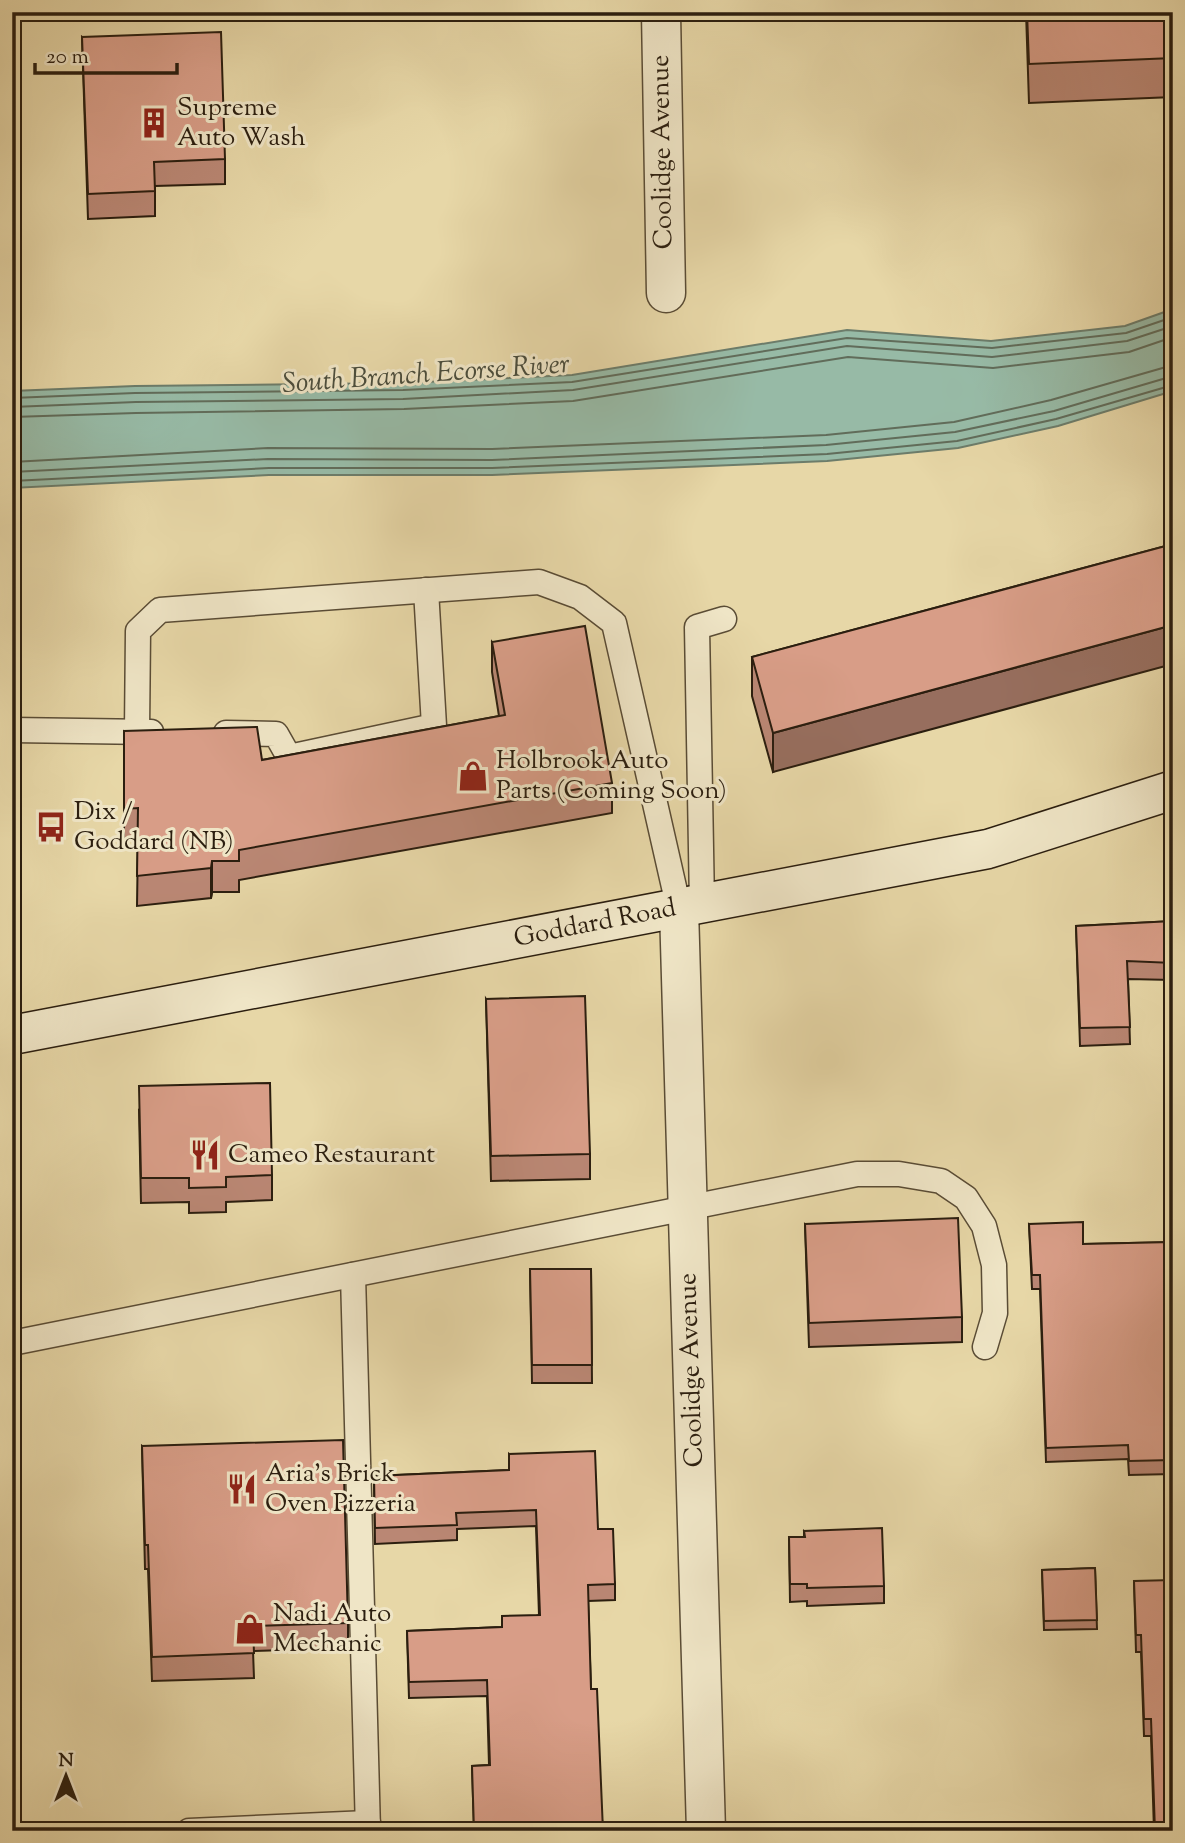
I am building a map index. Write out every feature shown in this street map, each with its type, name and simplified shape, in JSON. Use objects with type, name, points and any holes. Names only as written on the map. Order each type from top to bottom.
[{"type":"street","name":"Coolidge Avenue","points":[[661,12],[666,293]]},
{"type":"street","name":"Goddard Road","points":[[12,1035],[988,849],[1173,790]]},
{"type":"street","name":"Coolidge Avenue","points":[[691,906],[687,1208],[706,1831]]},
{"type":"lane","points":[[137,731],[138,631],[160,610],[539,582],[580,597],[614,623],[691,906]]},
{"type":"lane","points":[[207,733],[276,734],[289,757],[434,726],[426,590]]},
{"type":"lane","points":[[691,906],[697,627],[724,619]]},
{"type":"lane","points":[[12,730],[179,732]]},
{"type":"lane","points":[[12,1343],[857,1174],[899,1174],[941,1181],[966,1198],[984,1226],[993,1265],[995,1314],[985,1347]]},
{"type":"lane","points":[[189,1831],[368,1827],[353,1275]]},
{"type":"water","points":[[1173,309],[1173,391],[1058,426],[958,448],[827,461],[492,475],[269,475],[12,488],[12,391],[135,386],[403,383],[572,375],[847,330],[991,341],[1125,326]]},
{"type":"building","points":[[1027,12],[1173,12],[1173,58],[1029,64]]},
{"type":"building","name":"Supreme Auto Wash","points":[[221,32],[225,159],[154,162],[155,191],[88,194],[82,37]]},
{"type":"building","points":[[1173,544],[1173,625],[773,733],[752,657]]},
{"type":"building","name":"Holbrook Auto Parts (Coming Soon)","points":[[585,626],[612,783],[239,850],[239,861],[212,861],[211,868],[137,876],[138,808],[124,809],[124,731],[257,727],[262,760],[505,715],[492,642]]},
{"type":"building","points":[[1173,921],[1173,963],[1127,961],[1130,1027],[1080,1028],[1076,926]]},
{"type":"building","points":[[585,996],[590,1154],[491,1156],[486,999]]},
{"type":"building","name":"Cameo Restaurant","points":[[270,1083],[272,1175],[226,1177],[226,1187],[189,1188],[189,1178],[141,1178],[139,1086]]},
{"type":"building","points":[[958,1218],[962,1317],[809,1323],[805,1224]]},
{"type":"building","points":[[1083,1222],[1083,1244],[1173,1242],[1173,1460],[1129,1461],[1128,1445],[1046,1448],[1040,1275],[1032,1275],[1029,1224]]},
{"type":"building","points":[[530,1269],[591,1269],[592,1365],[532,1365]]},
{"type":"building","points":[[343,1440],[348,1623],[253,1626],[254,1653],[152,1657],[142,1446]]},
{"type":"building","points":[[595,1451],[598,1529],[613,1529],[615,1584],[588,1585],[591,1689],[597,1689],[603,1831],[474,1831],[472,1766],[490,1765],[487,1680],[409,1682],[407,1631],[502,1627],[502,1616],[540,1615],[536,1510],[456,1513],[457,1525],[375,1528],[374,1476],[509,1470],[509,1454]]},
{"type":"building","points":[[882,1528],[884,1586],[807,1588],[807,1584],[790,1584],[789,1537],[805,1537],[804,1531]]},
{"type":"building","points":[[1095,1568],[1097,1620],[1044,1621],[1042,1570]]},
{"type":"building","points":[[1173,1580],[1173,1831],[1155,1831],[1151,1719],[1144,1719],[1141,1635],[1136,1635],[1134,1581]]},
{"type":"place","name":"Supreme Auto Wash","points":[[154,123]]},
{"type":"place","name":"Holbrook Auto Parts (Coming Soon)","points":[[473,776]]},
{"type":"place","name":"Dix / Goddard (NB)","points":[[51,827]]},
{"type":"place","name":"Cameo Restaurant","points":[[205,1155]]},
{"type":"place","name":"Aria's Brick Oven Pizzeria","points":[[242,1489]]},
{"type":"place","name":"Nadi Auto Mechanic","points":[[250,1629]]},
{"type":"water label","name":"South Branch Ecorse River","points":[[426,375]]}]
